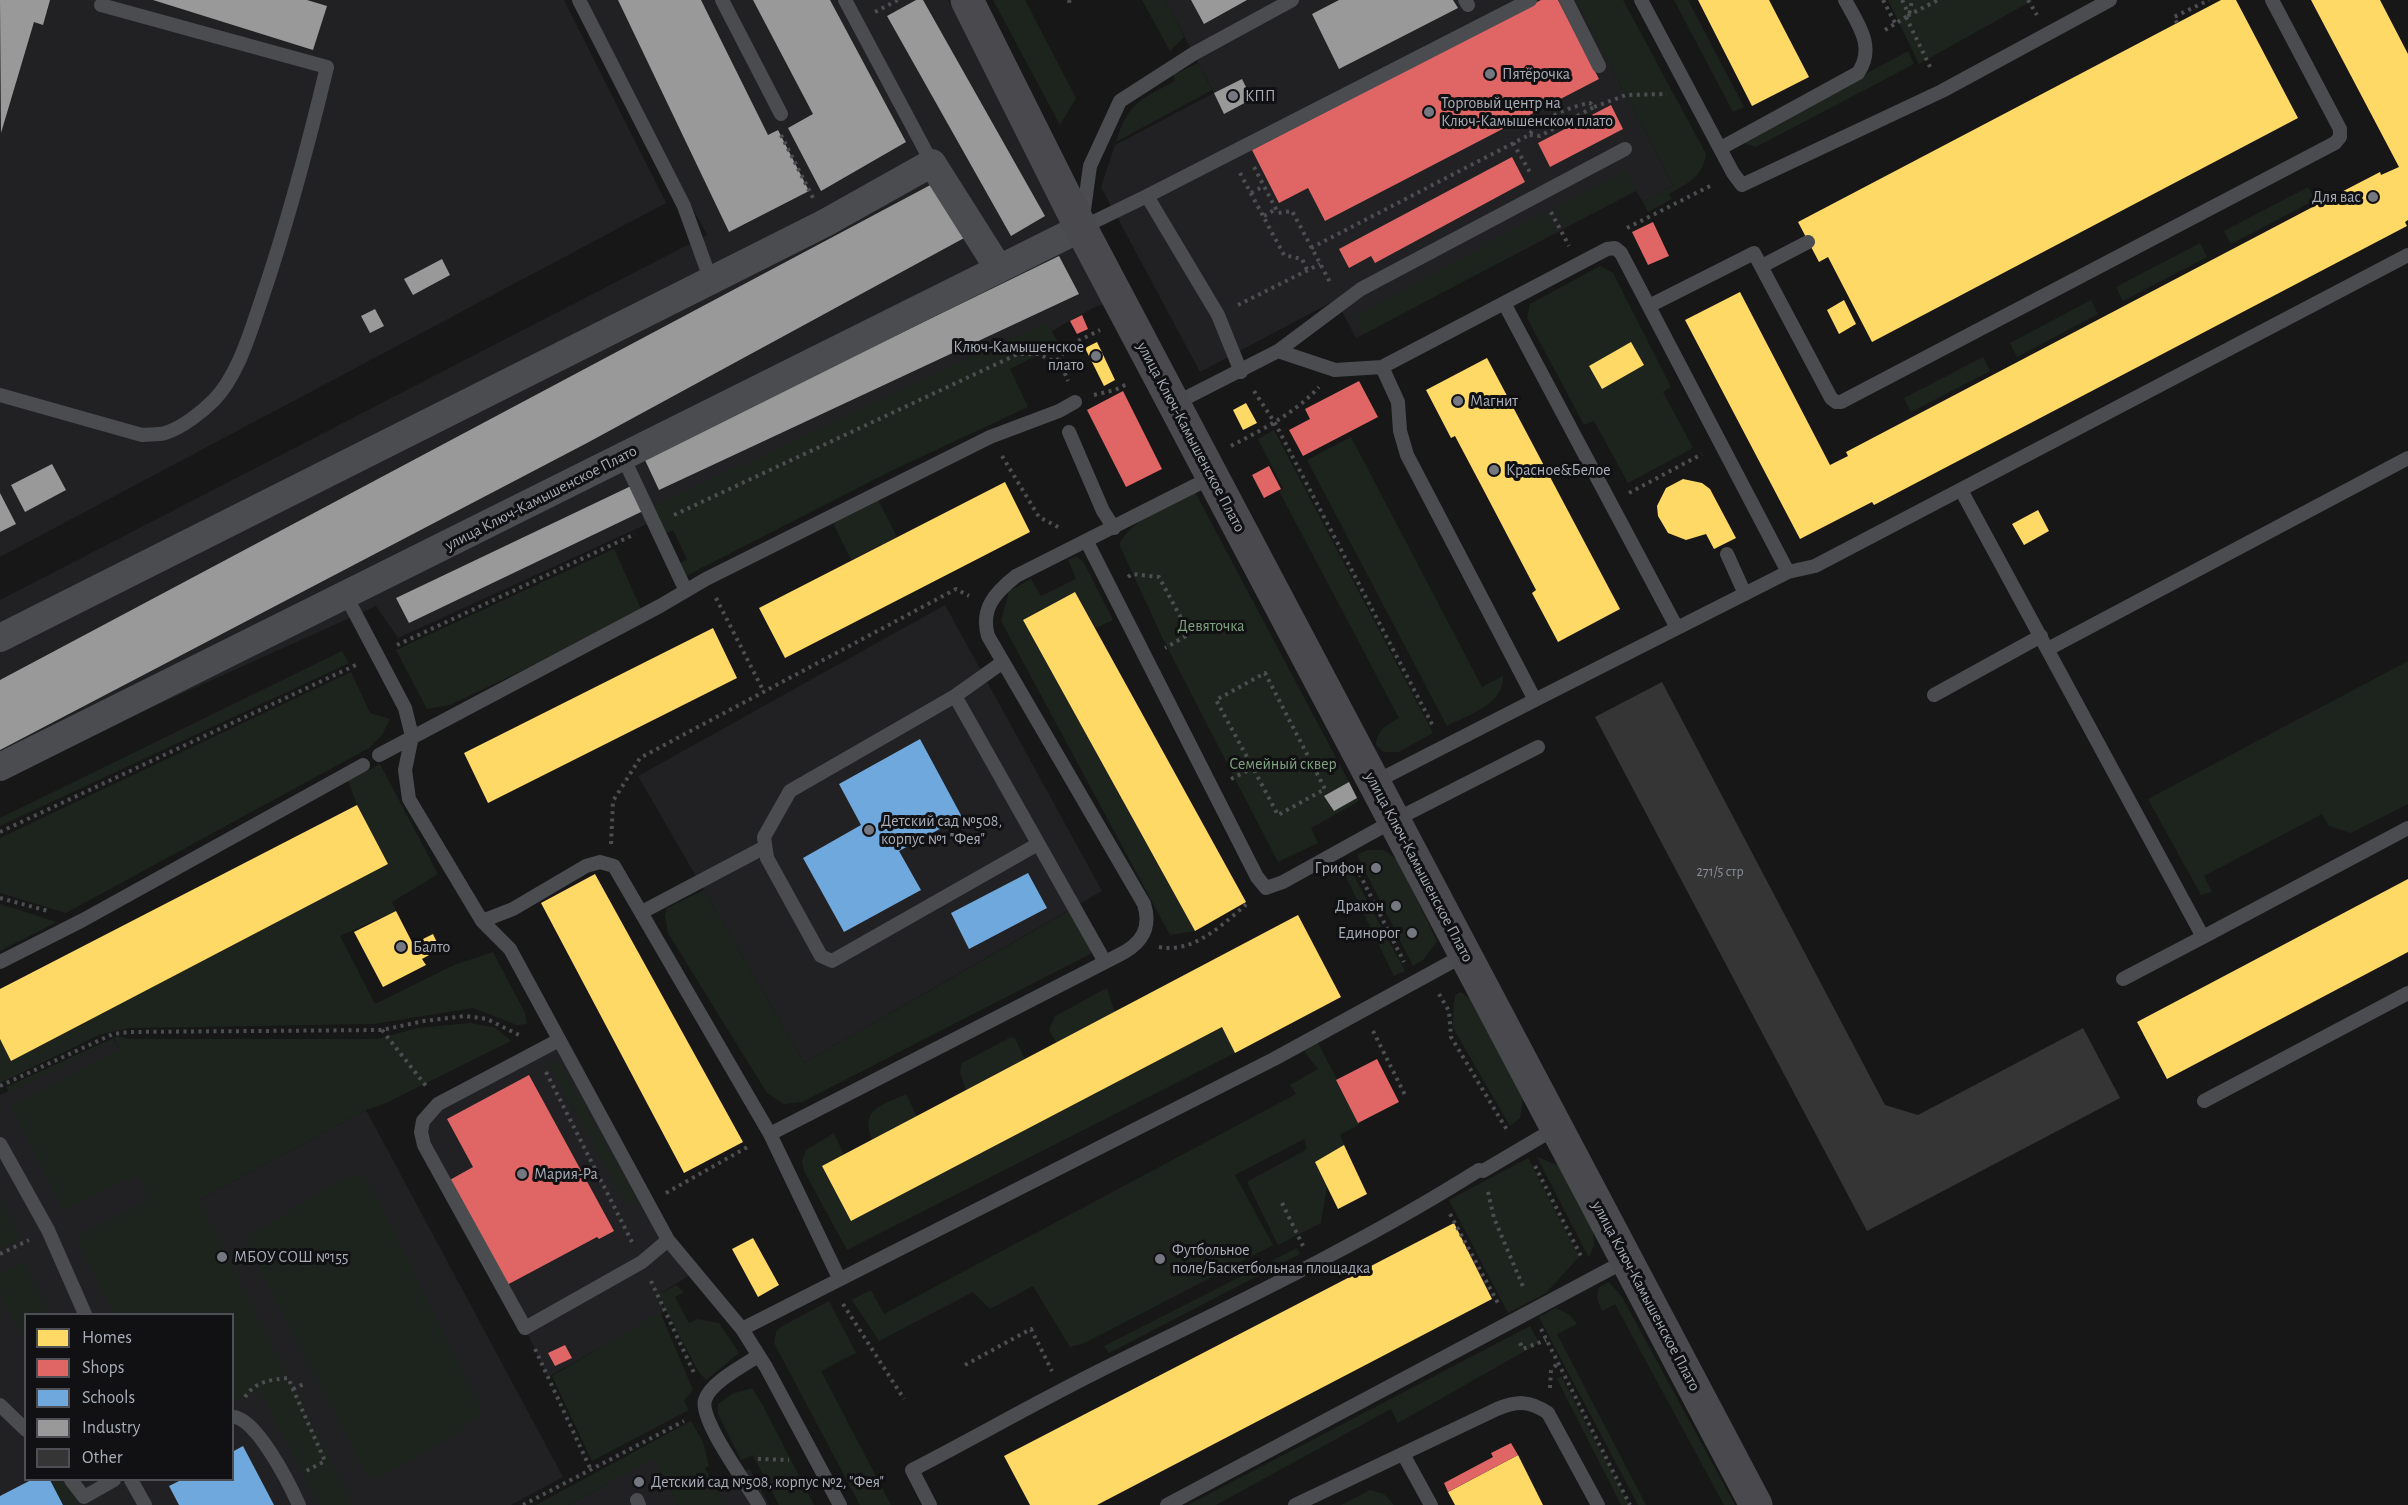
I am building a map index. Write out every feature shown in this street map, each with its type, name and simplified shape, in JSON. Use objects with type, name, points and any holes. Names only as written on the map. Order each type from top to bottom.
[{"type":"street","name":"улица Ключ-Камышенское Плато","points":[[967,0],[1054,169],[1081,228],[1393,821],[1467,954],[1556,1128],[1756,1505]]},
{"type":"street","points":[[0,638],[710,278],[825,223],[932,163],[999,269]]},
{"type":"street","name":"улица Ключ-Камышенское Плато","points":[[0,767],[1081,228]]},
{"type":"lane","points":[[579,0],[684,206],[710,278]]},
{"type":"lane","points":[[722,0],[781,114]]},
{"type":"lane","points":[[845,0],[932,163]]},
{"type":"lane","points":[[1081,228],[1089,166],[1120,101],[1193,54],[1292,0]]},
{"type":"lane","points":[[1081,228],[1230,155],[1530,0]]},
{"type":"lane","points":[[1566,0],[1599,66]]},
{"type":"lane","points":[[1641,0],[1733,173],[1739,182],[1745,184],[1942,91],[2110,0]]},
{"type":"lane","points":[[1721,148],[1858,73],[1866,56],[1866,41],[1845,0]]},
{"type":"lane","points":[[1649,306],[1749,254],[1757,256],[1831,398],[1836,402],[1841,402],[2335,143],[2340,137],[2340,129],[2272,0]]},
{"type":"lane","points":[[0,395],[142,435],[165,433],[191,419],[215,399],[235,368],[252,329],[276,258],[309,142],[327,68],[101,5]]},
{"type":"lane","points":[[1174,404],[1241,372],[1278,351],[1361,289],[1625,149]]},
{"type":"lane","points":[[1147,196],[1218,315],[1241,372]]},
{"type":"lane","points":[[1762,266],[1809,242]]},
{"type":"lane","points":[[1278,351],[1335,370],[1382,367],[1607,249],[1615,248],[1621,254],[1649,306],[1788,572]]},
{"type":"lane","points":[[1373,783],[1788,572],[1815,566],[2408,255]]},
{"type":"lane","points":[[1503,303],[1677,628]]},
{"type":"lane","points":[[1382,367],[1398,402],[1400,431],[1407,455],[1535,700]]},
{"type":"lane","points":[[379,754],[706,579],[990,437],[1076,402]]},
{"type":"lane","points":[[1069,432],[1103,511],[1114,528]]},
{"type":"lane","points":[[623,457],[686,591]]},
{"type":"lane","points":[[1934,694],[2044,643],[2408,458]]},
{"type":"lane","points":[[770,1134],[1138,943],[1148,925],[1144,904],[1003,662],[985,625],[988,606],[1000,588],[1016,576],[1212,477]]},
{"type":"lane","points":[[1961,490],[2203,937]]},
{"type":"lane","points":[[1087,542],[1264,887],[1283,882],[1393,821],[1538,747]]},
{"type":"lane","points":[[1727,554],[1745,594]]},
{"type":"lane","points":[[346,596],[405,708],[412,736],[405,770],[409,798],[482,921],[510,949],[668,1240],[742,1329],[840,1505]]},
{"type":"lane","points":[[1003,662],[955,696],[790,791],[764,837],[767,858],[821,956],[832,961],[1038,844]]},
{"type":"lane","points":[[955,696],[1105,962]]},
{"type":"lane","points":[[0,962],[83,920],[363,765]]},
{"type":"lane","points":[[2123,979],[2408,828]]},
{"type":"lane","points":[[642,912],[765,847]]},
{"type":"lane","points":[[482,921],[513,909],[586,866],[600,862],[610,864],[619,872],[770,1134],[839,1278]]},
{"type":"lane","points":[[742,1329],[1364,1012],[1467,954]]},
{"type":"lane","points":[[2204,1101],[2408,993]]},
{"type":"lane","points":[[560,1040],[438,1104],[423,1121],[421,1132],[424,1145],[525,1328],[642,1262],[668,1240]]},
{"type":"lane","points":[[930,1505],[912,1470],[1312,1266],[1479,1170],[1483,1171],[1526,1148],[1556,1128]]},
{"type":"lane","points":[[0,1144],[48,1230],[85,1313]]},
{"type":"lane","points":[[1167,1505],[1628,1260]]},
{"type":"lane","points":[[758,1356],[730,1373],[704,1404],[723,1449],[758,1505]]},
{"type":"lane","points":[[1295,1505],[1497,1409],[1528,1402],[1548,1413],[1598,1505]]},
{"type":"lane","points":[[0,1405],[24,1428]]},
{"type":"lane","points":[[238,1418],[251,1424],[299,1505]]},
{"type":"lane","points":[[1403,1454],[1431,1505]]},
{"type":"lane","points":[[72,1481],[86,1501],[111,1481]]},
{"type":"lane","points":[[133,1481],[145,1505]]},
{"type":"path","points":[[1883,0],[1895,23]]},
{"type":"path","points":[[1902,0],[1929,64]]},
{"type":"path","points":[[1907,16],[1912,0]]},
{"type":"path","points":[[1866,41],[1938,0]]},
{"type":"path","points":[[2177,23],[2174,18],[2210,0]]},
{"type":"path","points":[[1529,135],[1540,136],[1594,107],[1626,95],[1692,94]]},
{"type":"path","points":[[1311,248],[1529,135],[1535,126],[1580,105],[1590,103],[1594,107]]},
{"type":"path","points":[[781,114],[780,133],[825,223]]},
{"type":"path","points":[[1513,143],[1542,194]]},
{"type":"path","points":[[1218,315],[1320,264],[1292,211],[1278,213],[1244,147]]},
{"type":"path","points":[[1230,155],[1284,255],[1302,259],[1308,272]]},
{"type":"path","points":[[1615,248],[1620,232],[1733,173]]},
{"type":"path","points":[[1251,193],[1264,186]]},
{"type":"path","points":[[1264,216],[1276,209]]},
{"type":"path","points":[[671,517],[1017,354],[1039,354],[1053,361],[1059,359],[1068,346],[1105,328]]},
{"type":"path","points":[[1228,448],[1275,423],[1305,403],[1335,370]]},
{"type":"path","points":[[1241,372],[1275,423],[1444,747]]},
{"type":"path","points":[[1076,402],[1115,390],[1131,382]]},
{"type":"path","points":[[990,437],[1039,517],[1087,542]]},
{"type":"path","points":[[1610,502],[1721,444]]},
{"type":"path","points":[[390,649],[639,532]]},
{"type":"path","points":[[1109,586],[1132,574],[1159,577],[1180,616],[1186,636],[1146,659]]},
{"type":"path","points":[[706,579],[764,692]]},
{"type":"path","points":[[610,864],[613,801],[640,758],[956,589],[988,606]]},
{"type":"path","points":[[0,832],[368,659]]},
{"type":"path","points":[[1265,674],[1325,789],[1278,815],[1253,768],[1216,700],[1265,674]]},
{"type":"path","points":[[1212,789],[1253,768]]},
{"type":"path","points":[[1346,847],[1415,984]]},
{"type":"path","points":[[1138,943],[1171,949],[1185,945],[1212,933],[1264,887]]},
{"type":"path","points":[[0,898],[83,920]]},
{"type":"path","points":[[1429,976],[1449,1011],[1451,1037],[1504,1126],[1526,1148],[1594,1280]]},
{"type":"path","points":[[1364,1012],[1406,1097]]},
{"type":"path","points":[[0,1086],[113,1034],[129,1032],[382,1030],[449,1017],[487,1019],[511,1029],[524,1038],[536,1053],[642,1262],[704,1404],[523,1505]]},
{"type":"path","points":[[382,1030],[438,1104]]},
{"type":"path","points":[[649,1204],[770,1134]]},
{"type":"path","points":[[1483,1171],[1494,1218],[1533,1311],[1630,1505]]},
{"type":"path","points":[[1439,1195],[1509,1324]]},
{"type":"path","points":[[1282,1203],[1312,1266]]},
{"type":"path","points":[[0,1254],[48,1230]]},
{"type":"path","points":[[858,1325],[904,1399]]},
{"type":"path","points":[[525,1328],[590,1468]]},
{"type":"path","points":[[965,1365],[1031,1329],[1063,1391]]},
{"type":"path","points":[[238,1418],[244,1399],[252,1388],[267,1381],[288,1378],[325,1461]]},
{"type":"path","points":[[293,1389],[304,1384]]},
{"type":"path","points":[[756,1459],[817,1461]]},
{"type":"shaded area","points":[[0,0],[564,0],[666,203],[0,557]]},
{"type":"shaded area","points":[[583,0],[948,0],[1081,228],[1119,300],[1095,307],[1062,325],[1018,354],[398,638],[376,606],[0,776],[0,600],[707,235]]},
{"type":"shaded area","points":[[1165,0],[1576,0],[1673,185],[1643,202],[1636,191],[1356,338],[1336,300],[1200,372],[1101,187],[1115,145],[1214,93]]},
{"type":"shaded area","name":"Детский сад №508, корпус №1 \"Фея\"","points":[[945,605],[1102,891],[804,1063],[638,776]]},
{"type":"shaded area","name":"МБОУ СОШ №155","points":[[114,1039],[199,1200],[366,1110],[563,1477],[511,1505],[0,1505],[0,1095]]},
{"type":"shaded area","name":"Мария-Ра","points":[[559,1040],[645,1197],[695,1272],[658,1295],[665,1311],[548,1377],[525,1328],[424,1145],[429,1111]]},
{"type":"shaded area","name":"Детский сад №508, корпус №2, \"Фея\"","points":[[655,1458],[678,1505],[568,1505]]},
{"type":"shaded area","name":"Детский сад №508, корпус №2, \"Фея\"","points":[[750,1469],[769,1505],[686,1505],[741,1473]]},
{"type":"green space","points":[[993,0],[1025,0],[1076,98],[1060,125]]},
{"type":"green space","points":[[1142,0],[1165,0],[1184,37],[1170,51]]},
{"type":"green space","points":[[1576,0],[1623,0],[1706,154],[1702,168],[1694,179],[1669,194],[1672,199],[1648,212],[1643,202],[1673,185]]},
{"type":"green space","points":[[1674,0],[1688,0],[1744,107],[1733,112]]},
{"type":"green space","points":[[1888,0],[2033,0],[1919,64]]},
{"type":"green space","points":[[1908,51],[1914,64],[1756,147],[1746,144],[1746,138]]},
{"type":"green space","points":[[1198,63],[1212,90],[1116,142],[1125,118],[1137,104],[1175,81],[1173,75]]},
{"type":"green space","points":[[1626,171],[1636,190],[1566,227],[1555,208]]},
{"type":"green space","points":[[2308,187],[2315,200],[2231,244],[2224,231]]},
{"type":"green space","points":[[1545,212],[1557,232],[1364,334],[1355,317]]},
{"type":"green space","points":[[2200,243],[2207,257],[2123,301],[2116,287]]},
{"type":"green space","points":[[1600,266],[1613,273],[1671,387],[1663,392],[1693,448],[1628,483],[1594,421],[1584,425],[1527,318],[1530,304]]},
{"type":"green space","points":[[2091,300],[2098,314],[2017,357],[2010,343]]},
{"type":"green space","points":[[1046,322],[1059,344],[1010,369],[1028,407],[891,471],[684,577],[679,564],[687,559],[673,530],[665,534],[652,507]]},
{"type":"green space","points":[[1983,357],[1990,371],[1911,412],[1904,398]]},
{"type":"green space","points":[[1274,430],[1433,733],[1399,752],[1384,752],[1376,745],[1381,732],[1399,718],[1279,491],[1283,488],[1258,439]]},
{"type":"green space","points":[[1351,437],[1482,687],[1503,676],[1502,686],[1492,701],[1475,713],[1447,726],[1307,460]]},
{"type":"green space","points":[[1195,492],[1359,801],[1311,828],[1318,843],[1278,862],[1163,639],[1119,544],[1133,527],[1143,520]]},
{"type":"green space","points":[[878,500],[897,537],[851,560],[833,523]]},
{"type":"green space","points":[[614,549],[641,609],[645,612],[450,705],[427,709],[396,650]]},
{"type":"green space","points":[[1076,557],[1083,561],[1113,620],[1096,628],[1075,592],[1023,620],[1195,931],[1170,935],[1001,621],[1009,591],[1031,579],[1041,596],[1076,579],[1068,560]]},
{"type":"green space","points":[[342,651],[349,663],[0,826],[0,818]]},
{"type":"green space","points":[[2408,661],[2408,804],[2351,833],[2329,826],[2322,814],[2204,876],[2212,892],[2201,895],[2148,799]]},
{"type":"green space","points":[[351,672],[370,713],[390,719],[382,735],[369,748],[66,913],[0,893],[0,838]]},
{"type":"green space","points":[[380,764],[438,874],[392,902],[396,911],[340,936],[375,1004],[454,965],[493,952],[525,1013],[527,1024],[517,1025],[473,1008],[374,1024],[129,1028],[99,1035],[0,1083],[0,1039],[11,1061],[387,863],[357,805],[348,781]]},
{"type":"green space","points":[[1367,850],[1383,850],[1397,859],[1437,941],[1424,959],[1413,966],[1357,855]]},
{"type":"green space","points":[[1346,861],[1405,971],[1394,976],[1340,865]]},
{"type":"green space","points":[[704,890],[804,1063],[1070,910],[1092,948],[1090,954],[802,1102],[784,1104],[767,1093],[668,933],[665,915],[667,908]]},
{"type":"green space","points":[[0,904],[57,922],[0,951]]},
{"type":"green space","points":[[1107,988],[1115,1013],[1057,1044],[1049,1030],[1055,1016]]},
{"type":"green space","points":[[1461,992],[1476,1004],[1523,1099],[1520,1118],[1510,1126],[1452,1026],[1455,995]]},
{"type":"green space","points":[[471,1023],[496,1028],[511,1041],[386,1103],[366,1110],[199,1200],[352,1505],[320,1505],[259,1389],[234,1401],[234,1313],[113,1313],[75,1238],[151,1200],[138,1174],[64,1211],[11,1106],[119,1049],[115,1039],[9,1092],[6,1087],[118,1036],[130,1039],[378,1039],[417,1028]]},
{"type":"green space","points":[[1222,1027],[1235,1053],[847,1250],[804,1171],[802,1161],[806,1150],[834,1133],[844,1155],[822,1167],[851,1221]]},
{"type":"green space","points":[[1011,1037],[1015,1038],[1025,1060],[966,1091],[960,1072],[962,1063]]},
{"type":"green space","points":[[1318,1043],[1360,1124],[1340,1135],[1344,1145],[1315,1162],[1327,1186],[1321,1223],[1278,1245],[1247,1182],[1307,1149],[1304,1139],[1235,1175],[1273,1245],[1085,1343],[1070,1347],[1033,1286],[990,1309],[973,1292],[879,1341],[852,1300],[871,1290],[884,1314],[1296,1094],[1290,1085],[1318,1069],[1304,1051]]},
{"type":"green space","points":[[554,1061],[560,1063],[637,1200],[627,1205],[549,1064]]},
{"type":"green space","points":[[906,1094],[917,1117],[872,1140],[869,1129],[871,1115],[881,1105]]},
{"type":"green space","points":[[1537,1157],[1560,1166],[1593,1230],[1594,1245],[1589,1258]]},
{"type":"green space","points":[[1528,1158],[1579,1257],[1546,1293],[1508,1313],[1449,1200]]},
{"type":"green space","points":[[356,1174],[364,1179],[378,1201],[480,1408],[480,1413],[457,1433],[382,1477],[373,1478],[366,1473],[249,1248],[249,1237],[259,1229],[346,1177]]},
{"type":"green space","points":[[0,1203],[20,1239],[0,1250]]},
{"type":"green space","points":[[1297,1248],[1300,1254],[1109,1353],[1104,1346]]},
{"type":"green space","points":[[23,1262],[48,1313],[24,1313],[24,1341],[0,1292],[0,1274]]},
{"type":"green space","points":[[1609,1282],[1622,1297],[1735,1505],[1724,1505],[1615,1304],[1602,1311],[1597,1298],[1599,1287]]},
{"type":"green space","points":[[676,1285],[684,1292],[675,1297],[689,1323],[698,1319],[719,1323],[739,1353],[706,1380],[698,1371],[658,1295]]},
{"type":"green space","points":[[829,1301],[856,1353],[821,1371],[891,1505],[860,1505],[774,1343],[776,1332],[781,1327]]},
{"type":"green space","points":[[1556,1308],[1570,1315],[1577,1324],[1557,1334],[1646,1505],[1638,1505],[1539,1317]]},
{"type":"green space","points":[[660,1312],[693,1390],[684,1401],[689,1410],[592,1461],[552,1376]]},
{"type":"green space","points":[[1530,1326],[1539,1343],[1398,1423],[1391,1409],[1216,1505],[1188,1505]]},
{"type":"green space","points":[[1561,1376],[1629,1505],[1621,1505],[1557,1379]]},
{"type":"green space","points":[[752,1388],[814,1505],[779,1505],[753,1455],[741,1460],[718,1414],[718,1404],[732,1394]]},
{"type":"green space","points":[[691,1421],[703,1442],[709,1466],[705,1468],[723,1501],[722,1505],[678,1505],[654,1459],[568,1505],[536,1505]]},
{"type":"green space","points":[[51,1481],[65,1481],[77,1505],[63,1505]]},
{"type":"green space","points":[[1370,1490],[1384,1494],[1394,1505],[1341,1505]]},
{"type":"building: Homes","points":[[1698,0],[1769,0],[1809,77],[1752,106]]},
{"type":"building: Homes","points":[[2221,0],[2236,0],[2298,118],[1872,342],[1828,257],[1819,262],[1798,222]]},
{"type":"building: Homes","points":[[2311,0],[2380,0],[2408,54],[2408,220],[2405,222],[2407,226],[1874,505],[1872,502],[1800,539],[1685,320],[1740,292],[1830,465],[1848,456],[1846,452],[2326,200],[2380,172],[2381,175],[2399,167]]},
{"type":"building: Homes","points":[[1844,300],[1856,324],[1839,334],[1827,310]]},
{"type":"building: Homes","points":[[1097,342],[1115,380],[1104,386],[1085,348]]},
{"type":"building: Homes","points":[[1631,342],[1644,365],[1602,389],[1589,366]]},
{"type":"building: Homes","points":[[1487,358],[1620,609],[1558,642],[1532,593],[1536,590],[1455,436],[1451,438],[1426,390]]},
{"type":"building: Homes","points":[[1246,403],[1257,423],[1243,430],[1233,410]]},
{"type":"building: Homes","points":[[1683,479],[1702,483],[1710,489],[1736,538],[1714,549],[1706,534],[1686,540],[1668,533],[1658,516],[1657,506],[1666,488]]},
{"type":"building: Homes","points":[[1005,482],[1030,532],[785,658],[759,608]]},
{"type":"building: Homes","points":[[2038,510],[2049,531],[2024,545],[2012,524]]},
{"type":"building: Homes","points":[[1075,592],[1246,902],[1195,931],[1023,620]]},
{"type":"building: Homes","points":[[713,628],[737,678],[488,803],[464,753]]},
{"type":"building: Homes","points":[[357,805],[388,864],[11,1061],[0,1039],[0,989]]},
{"type":"building: Homes","points":[[595,874],[743,1142],[684,1173],[541,903]]},
{"type":"building: Homes","points":[[2408,879],[2408,952],[2167,1079],[2137,1022]]},
{"type":"building: Homes","name":"Балто","points":[[396,911],[413,944],[433,934],[440,949],[422,959],[426,965],[383,987],[354,932]]},
{"type":"building: Homes","points":[[1298,915],[1341,997],[1235,1053],[1222,1027],[851,1221],[822,1166]]},
{"type":"building: Homes","points":[[1344,1145],[1367,1194],[1338,1209],[1315,1162]]},
{"type":"building: Homes","points":[[1454,1223],[1492,1299],[1097,1505],[1030,1505],[1004,1456]]},
{"type":"building: Homes","points":[[753,1238],[779,1285],[758,1297],[732,1249]]},
{"type":"building: Homes","points":[[1518,1455],[1543,1505],[1455,1505],[1448,1492]]},
{"type":"building: Shops","name":"Торговый центр на Ключ-Камышенском плато","points":[[1541,0],[1558,0],[1599,79],[1325,221],[1308,188],[1279,203],[1252,150]]},
{"type":"building: Shops","points":[[1611,105],[1623,129],[1550,167],[1538,143]]},
{"type":"building: Shops","points":[[1512,157],[1525,182],[1375,263],[1371,256],[1349,268],[1339,249]]},
{"type":"building: Shops","points":[[1653,222],[1669,256],[1648,265],[1632,232]]},
{"type":"building: Shops","points":[[1082,315],[1088,329],[1077,334],[1070,321]]},
{"type":"building: Shops","points":[[1359,381],[1378,417],[1303,456],[1289,430],[1310,419],[1305,409]]},
{"type":"building: Shops","points":[[1123,391],[1162,469],[1126,487],[1087,410]]},
{"type":"building: Shops","points":[[1269,466],[1281,489],[1264,498],[1252,475]]},
{"type":"building: Shops","points":[[1377,1059],[1399,1102],[1358,1123],[1336,1080]]},
{"type":"building: Shops","name":"Мария-Ра","points":[[529,1075],[614,1231],[599,1239],[597,1237],[505,1286],[448,1181],[473,1167],[447,1119]]},
{"type":"building: Shops","points":[[565,1345],[572,1358],[555,1366],[548,1353]]},
{"type":"building: Shops","points":[[1511,1443],[1518,1455],[1448,1492],[1444,1483],[1493,1457],[1491,1453]]},
{"type":"building: Schools","name":"Детский сад №508, корпус №1 \"Фея\"","points":[[920,739],[962,817],[899,851],[921,890],[844,932],[803,858],[861,825],[839,784]]},
{"type":"building: Schools","points":[[1028,873],[1047,908],[969,949],[951,913]]},
{"type":"building: Schools","points":[[243,1446],[274,1505],[179,1505],[169,1486],[179,1481],[234,1481],[234,1451]]},
{"type":"building: Schools","points":[[29,1481],[51,1481],[63,1505],[0,1505],[0,1496]]},
{"type":"building: Industry","points":[[0,0],[50,0],[43,25],[34,22],[1,133]]},
{"type":"building: Industry","points":[[153,0],[307,0],[327,6],[313,50]]},
{"type":"building: Industry","points":[[618,0],[701,0],[768,135],[778,130],[809,191],[729,232]]},
{"type":"building: Industry","points":[[753,0],[830,0],[906,142],[821,191],[788,128],[813,114]]},
{"type":"building: Industry","points":[[916,0],[923,0],[1045,216],[1011,236],[887,16]]},
{"type":"building: Industry","points":[[1191,0],[1247,0],[1204,24]]},
{"type":"building: Industry","points":[[1339,0],[1453,0],[1458,8],[1339,69],[1312,14]]},
{"type":"building: Industry","name":"КПП","points":[[1242,79],[1252,99],[1224,114],[1214,93]]},
{"type":"building: Industry","points":[[936,182],[966,237],[587,443],[0,750],[0,680]]},
{"type":"building: Industry","points":[[1059,256],[1079,294],[659,490],[644,458]]},
{"type":"building: Industry","points":[[442,259],[450,275],[413,295],[404,279]]},
{"type":"building: Industry","points":[[375,309],[384,326],[370,333],[361,316]]},
{"type":"building: Industry","points":[[52,464],[66,490],[25,512],[11,485]]},
{"type":"building: Industry","points":[[631,486],[643,511],[409,623],[396,598]]},
{"type":"building: Industry","points":[[0,493],[16,524],[0,532]]},
{"type":"building: Industry","points":[[1349,782],[1357,798],[1334,811],[1324,796]]},
{"type":"building: Other","points":[[1662,682],[1885,1105],[1918,1115],[2083,1028],[2120,1098],[1867,1231],[1595,717]]},
{"type":"place","name":"Пятёрочка","points":[[1490,74]]},
{"type":"place","name":"КПП","points":[[1233,96]]},
{"type":"place","name":"Торговый центр на Ключ-Камышенском плато","points":[[1429,112]]},
{"type":"place","name":"Для вас","points":[[2373,197]]},
{"type":"place","name":"Ключ-Камышенское плато","points":[[1096,356]]},
{"type":"place","name":"Магнит","points":[[1458,401]]},
{"type":"place","name":"Красное&Белое","points":[[1494,470]]},
{"type":"place","name":"Детский сад №508, корпус №1 \"Фея\"","points":[[869,830]]},
{"type":"place","name":"Грифон","points":[[1376,868]]},
{"type":"place","name":"Дракон","points":[[1396,906]]},
{"type":"place","name":"Единорог","points":[[1412,933]]},
{"type":"place","name":"Балто","points":[[401,947]]},
{"type":"place","name":"Мария-Ра","points":[[522,1174]]},
{"type":"place","name":"МБОУ СОШ №155","points":[[222,1257]]},
{"type":"place","name":"Футбольное поле/Баскетбольная площадка","points":[[1160,1259]]},
{"type":"place","name":"Детский сад №508, корпус №2, \"Фея\"","points":[[639,1482]]},
{"type":"park label","name":"Девяточка","points":[[1211,626]]},
{"type":"park label","name":"Семейный сквер","points":[[1283,764]]}]
